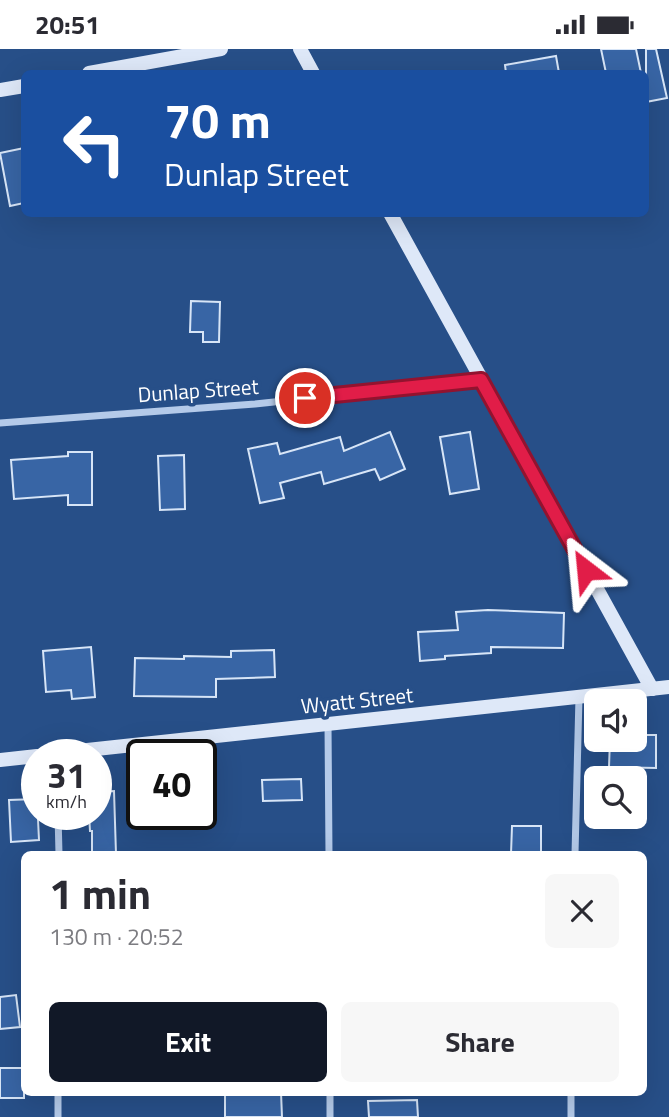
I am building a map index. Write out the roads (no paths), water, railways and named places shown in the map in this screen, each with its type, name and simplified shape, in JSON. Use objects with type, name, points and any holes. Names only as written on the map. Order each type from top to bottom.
[{"type":"street","points":[[105,70],[220,49]]},
{"type":"street","points":[[300,49],[311,70]]},
{"type":"street","points":[[0,90],[21,86]]},
{"type":"street","points":[[392,217],[652,689]]},
{"type":"street","name":"Dunlap Street","points":[[0,423],[254,404],[481,380]]},
{"type":"street","name":"Wyatt Street","points":[[112,748],[669,687]]},
{"type":"street","points":[[575,851],[579,697]]},
{"type":"street","points":[[328,724],[329,851]]},
{"type":"street","points":[[0,760],[21,758]]},
{"type":"street","points":[[58,830],[59,851]]},
{"type":"street","points":[[58,1096],[58,1117]]},
{"type":"street","points":[[330,1096],[330,1117]]},
{"type":"street","points":[[571,1096],[571,1117]]}]
